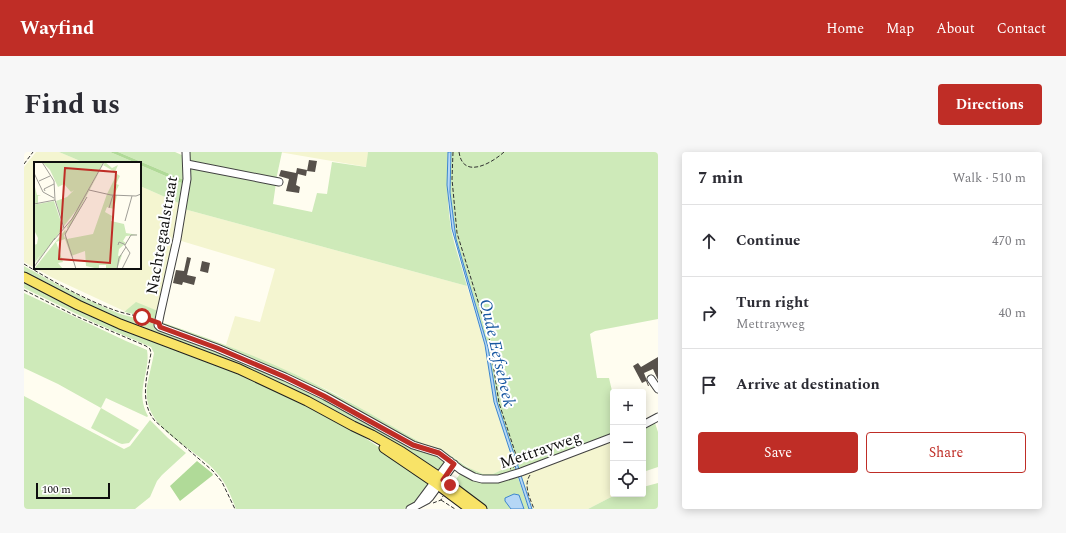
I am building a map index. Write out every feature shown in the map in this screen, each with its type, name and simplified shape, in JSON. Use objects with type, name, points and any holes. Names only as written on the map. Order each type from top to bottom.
[{"type":"main road","points":[[24,277],[78,305],[120,324],[209,358],[306,401],[353,426],[482,509]]},
{"type":"main road","points":[[438,481],[470,509]]},
{"type":"street","name":"Nachtegaalstraat","points":[[159,323],[177,239],[187,179],[186,152]]},
{"type":"street","points":[[187,164],[279,182]]},
{"type":"street","name":"Mettrayweg","points":[[159,323],[160,327],[230,353],[324,396],[413,445],[439,453],[474,477],[482,479],[498,478],[517,469],[610,438]]},
{"type":"street","points":[[651,379],[658,388]]},
{"type":"street","points":[[646,423],[658,417]]},
{"type":"street","points":[[413,508],[438,481],[452,462]]},
{"type":"path","points":[[24,164],[33,152]]},
{"type":"path","points":[[453,152],[452,189],[457,233],[489,337],[499,403],[517,469]]},
{"type":"path","points":[[459,152],[467,166],[475,167],[489,163],[504,152]]},
{"type":"path","points":[[24,264],[90,300],[118,311],[159,323]]},
{"type":"path","points":[[24,290],[78,317],[150,349],[151,353],[145,395],[150,415],[213,471],[222,482],[235,509]]},
{"type":"path","points":[[534,472],[527,482],[528,493],[534,509]]},
{"type":"path","points":[[441,500],[455,509]]},
{"type":"green space","points":[[36,152],[59,152],[83,162],[34,162],[34,268],[24,262],[24,167]]},
{"type":"green space","points":[[59,152],[110,152],[134,162],[83,162]]},
{"type":"green space","points":[[110,152],[118,152],[184,180],[184,184],[141,165],[141,162],[134,162]]},
{"type":"green space","points":[[118,152],[175,152],[184,156],[184,180]]},
{"type":"green space","points":[[188,152],[282,152],[276,180],[189,163]]},
{"type":"green space","points":[[279,152],[368,152],[367,167]]},
{"type":"green space","points":[[368,152],[448,152],[447,171],[451,229],[467,286],[184,209],[190,167],[276,183],[273,204],[312,212],[317,193],[327,194],[332,162],[366,167]]},
{"type":"green space","points":[[451,152],[658,152],[658,319],[595,331],[590,334],[597,378],[609,378],[612,389],[610,389],[610,434],[559,455],[518,469],[497,402],[488,347],[456,239],[450,192]]},
{"type":"green space","points":[[141,165],[184,184],[181,204],[141,186]]},
{"type":"green space","points":[[141,186],[181,204],[158,311],[135,303],[124,311],[37,269],[141,269]]},
{"type":"green space","points":[[184,209],[467,286],[485,345],[494,402],[514,464],[493,474],[483,474],[474,471],[440,448],[427,446],[334,393],[292,373],[226,345],[235,316],[260,322],[275,269],[178,240]]},
{"type":"green space","points":[[24,266],[70,291],[106,308],[123,315],[142,319],[156,325],[156,328],[216,350],[310,392],[436,455],[445,463],[441,469],[435,471],[373,433],[122,321],[24,274]]},
{"type":"green space","points":[[24,280],[293,397],[353,430],[423,476],[428,482],[428,486],[417,501],[404,509],[236,509],[220,476],[204,460],[173,438],[153,416],[147,397],[147,386],[154,353],[151,347],[95,323],[24,288]]},
{"type":"green space","points":[[24,293],[147,350],[148,358],[142,398],[148,416],[147,417],[106,398],[101,408],[58,384],[24,368]]},
{"type":"green space","points":[[136,302],[158,311],[157,319],[124,312]]},
{"type":"green space","points":[[161,322],[205,337],[271,363],[358,406],[427,446],[440,448],[467,467],[483,474],[493,474],[514,464],[516,470],[494,477],[477,476],[352,409],[163,326]]},
{"type":"green space","points":[[24,396],[124,449],[130,446],[150,420],[186,453],[157,481],[150,497],[135,509],[24,509]]},
{"type":"green space","points":[[101,408],[139,430],[129,443],[119,443],[91,428]]},
{"type":"green space","points":[[654,420],[658,432],[658,467],[646,471],[646,425]]},
{"type":"green space","points":[[610,438],[611,497],[588,509],[532,509],[520,474]]},
{"type":"green space","points":[[197,461],[213,475],[180,501],[170,486]]},
{"type":"green space","points":[[461,473],[469,477],[517,475],[529,509],[524,509],[519,495],[514,494],[509,507],[511,509],[486,509],[452,484]]},
{"type":"green space","points":[[658,483],[658,509],[588,509],[611,497],[646,497],[646,486]]},
{"type":"water","points":[[448,152],[451,152],[450,192],[456,239],[488,347],[497,402],[532,509],[529,509],[494,402],[485,345],[452,229],[447,185]]},
{"type":"water","points":[[514,494],[519,495],[524,509],[511,509],[505,501],[505,498]]},
{"type":"building","points":[[309,160],[317,161],[315,172],[307,171]]},
{"type":"building","points":[[297,168],[307,170],[306,176],[298,174],[296,185],[300,187],[299,193],[286,191],[289,179],[279,176],[281,170],[296,173]]},
{"type":"building","points":[[187,257],[191,258],[187,275],[196,277],[194,285],[183,282],[182,285],[173,283],[176,270],[184,271]]},
{"type":"building","points":[[202,261],[210,263],[208,273],[200,271]]},
{"type":"building","points":[[658,357],[658,380],[653,369],[644,373],[648,386],[646,381],[642,383],[633,366],[638,363],[641,367]]},
{"type":"route","points":[[142,317],[159,323],[158,325],[160,327],[217,348],[285,377],[324,396],[413,445],[439,453],[454,464],[443,480],[450,485]]},
{"type":"water label","name":"Oude Eefsebeek","points":[[498,353]]}]
